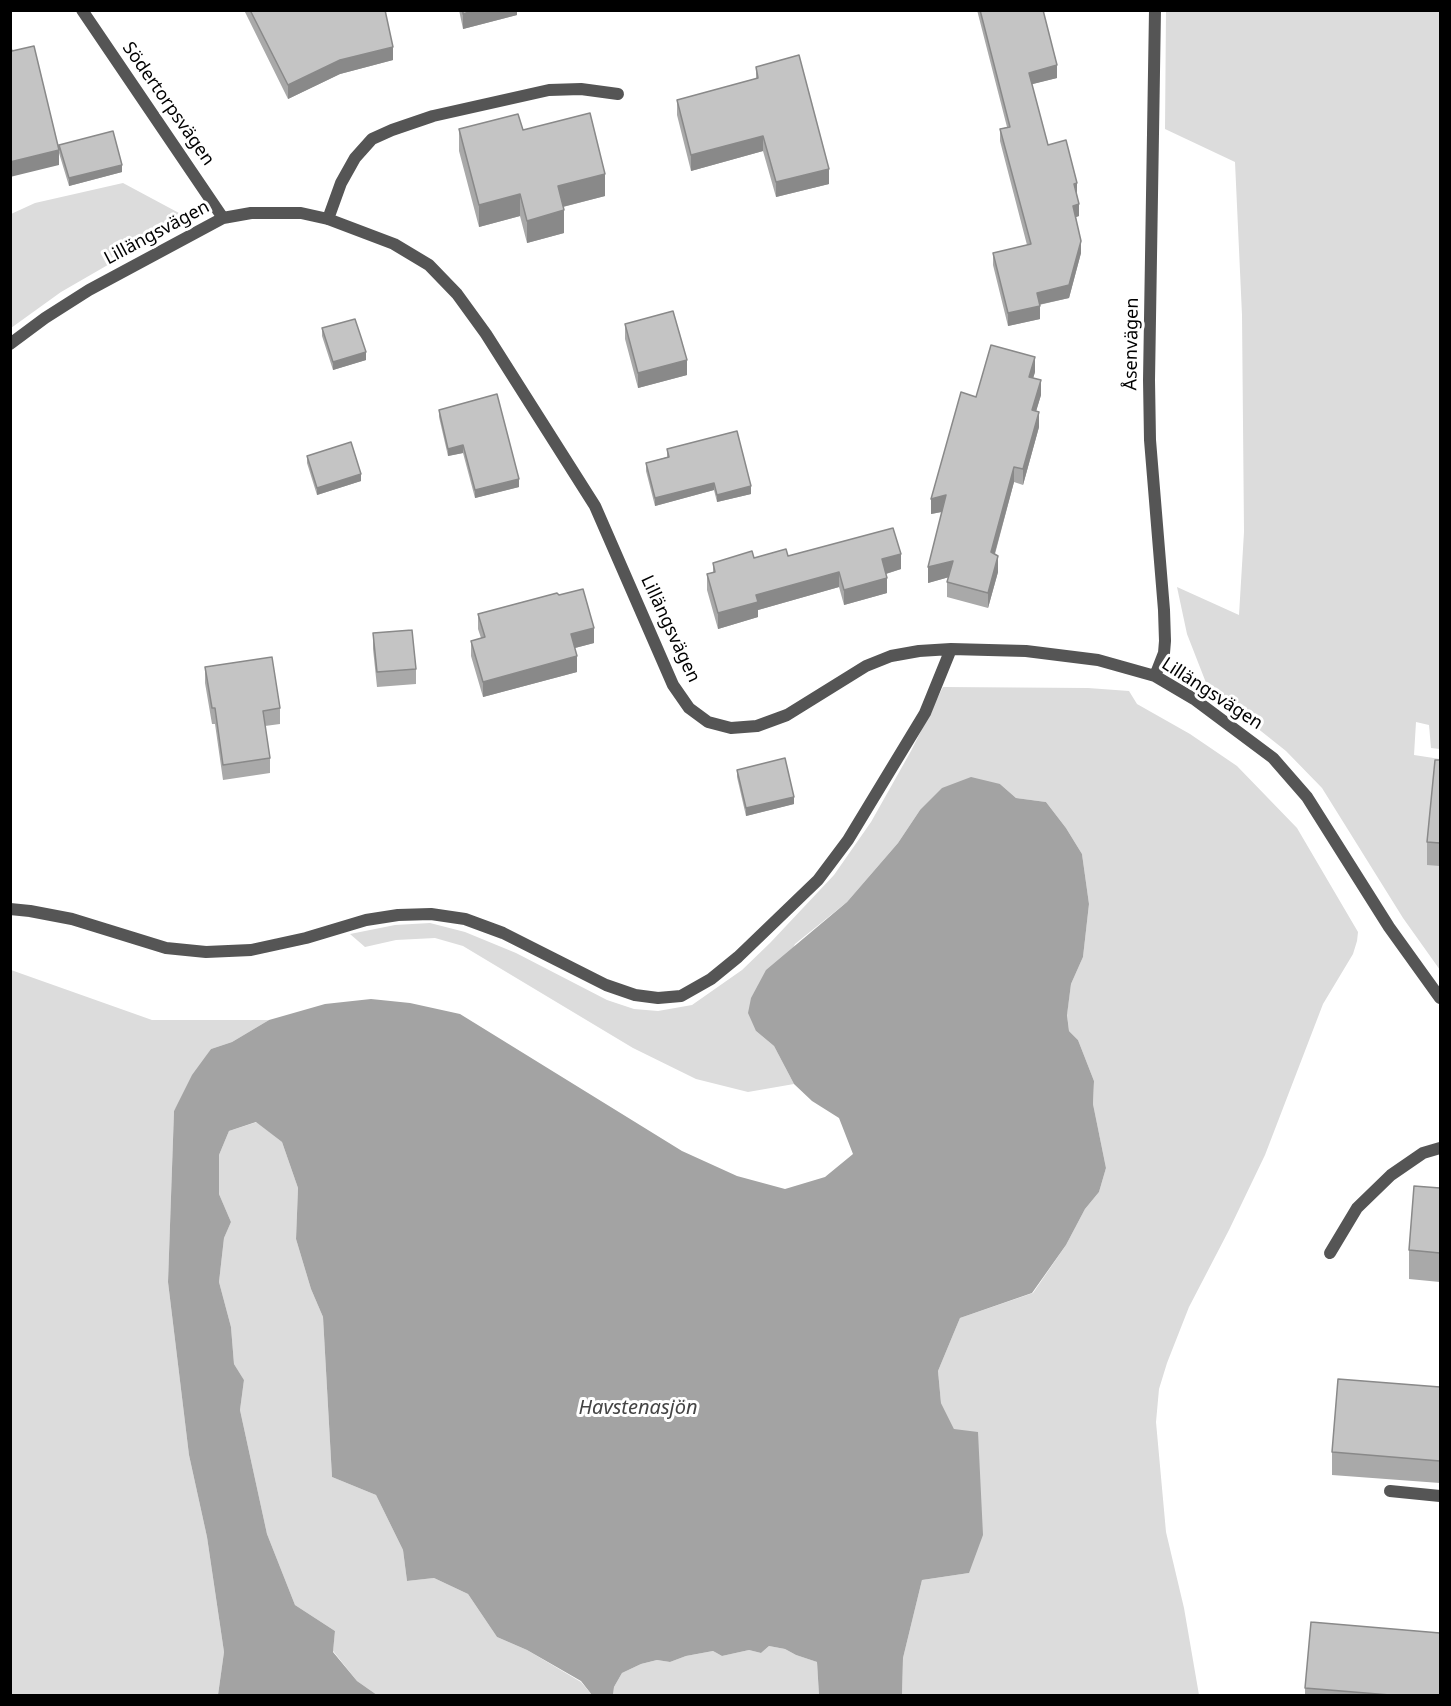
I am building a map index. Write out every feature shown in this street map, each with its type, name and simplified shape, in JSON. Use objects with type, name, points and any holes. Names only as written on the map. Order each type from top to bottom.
[{"type":"street","name":"Södertorpsvägen","points":[[82,10],[223,218]]},
{"type":"street","name":"Åsenvägen","points":[[1155,10],[1149,380],[1150,440],[1165,641],[1164,653],[1155,675]]},
{"type":"street","points":[[328,219],[341,183],[355,158],[372,139],[392,130],[433,116],[549,90],[582,88],[618,94]]},
{"type":"street","name":"Lillängsvägen","points":[[10,344],[89,290],[223,218],[274,212],[301,213],[328,219],[394,244],[429,265],[457,294],[486,334],[595,506],[673,685],[689,708],[708,722],[731,728],[757,726],[787,715],[866,666],[891,656],[919,651],[951,649],[1026,651],[1098,660],[1155,675],[1194,699],[1273,758],[1307,797],[1389,927],[1440,998]]},
{"type":"street","points":[[10,909],[72,919],[166,948],[206,952],[250,950],[306,938],[366,920],[398,915],[431,914],[465,919],[503,933],[606,985],[635,995],[658,998],[681,996],[711,979],[738,957],[818,880],[848,840],[925,713],[951,649]]},
{"type":"street","points":[[1330,1253],[1357,1208],[1391,1175],[1423,1153],[1440,1148]]},
{"type":"street","points":[[1390,1491],[1440,1496]]},
{"type":"shaded area","points":[[1166,11],[1440,11],[1440,749],[1431,748],[1429,725],[1416,722],[1414,755],[1440,759],[1440,970],[1403,918],[1322,788],[1286,751],[1210,693],[1187,634],[1177,587],[1239,615],[1244,532],[1242,315],[1235,162],[1165,129]]},
{"type":"shaded area","points":[[123,183],[179,213],[151,240],[61,292],[11,328],[11,214],[35,203]]},
{"type":"shaded area","points":[[943,687],[1088,688],[1129,691],[1137,704],[1190,734],[1237,766],[1297,828],[1358,932],[1353,954],[1323,1004],[1265,1155],[1189,1307],[1159,1389],[1156,1422],[1166,1532],[1184,1608],[1199,1695],[902,1695],[903,1658],[922,1580],[969,1573],[954,1429],[941,1403],[938,1371],[960,1318],[1033,1293],[1066,1245],[1085,1209],[1099,1192],[1106,1168],[1093,1104],[1094,1081],[1078,1040],[1069,1031],[1067,1014],[1071,984],[1083,957],[1089,904],[1082,854],[1046,802],[1016,798],[1000,784],[920,810],[898,843],[847,902],[795,944],[756,1031],[774,1046],[794,1084],[748,1092],[696,1079],[633,1048],[463,946],[435,938],[396,940],[365,947],[350,934],[395,925],[430,923],[465,932],[516,953],[607,1000],[634,1009],[658,1011],[692,1005],[742,970],[834,875],[871,822],[911,751]]},
{"type":"shaded area","points":[[11,970],[152,1020],[269,1020],[232,1042],[211,1049],[174,1111],[168,1282],[189,1455],[207,1537],[224,1652],[218,1695],[11,1696]]},
{"type":"shaded area","points":[[257,1122],[282,1142],[298,1188],[296,1239],[311,1289],[323,1317],[332,1477],[376,1495],[403,1550],[407,1581],[434,1578],[468,1594],[497,1637],[527,1650],[581,1682],[592,1695],[377,1695],[357,1681],[333,1651],[335,1631],[295,1605],[267,1534],[240,1410],[244,1380],[234,1364],[231,1327],[219,1282],[224,1238],[231,1222],[219,1194],[219,1155],[229,1131]]},
{"type":"shaded area","points":[[769,1646],[785,1649],[817,1662],[819,1695],[613,1696],[614,1687],[622,1673],[641,1664],[657,1660],[670,1662],[686,1656],[713,1651],[722,1656],[749,1650],[761,1653]]},
{"type":"water","name":"Havstenasjön","points":[[971,777],[1000,784],[1016,798],[1046,802],[1082,854],[1089,904],[1083,957],[1071,984],[1067,1015],[1069,1031],[1078,1040],[1094,1081],[1093,1104],[1106,1168],[1099,1192],[1085,1209],[1066,1245],[1032,1293],[960,1318],[938,1371],[941,1403],[954,1429],[978,1432],[983,1535],[969,1573],[922,1580],[903,1658],[902,1695],[819,1695],[817,1662],[785,1649],[769,1646],[761,1653],[749,1650],[722,1656],[713,1651],[686,1656],[670,1662],[657,1660],[641,1664],[622,1673],[614,1687],[613,1695],[592,1695],[581,1681],[527,1650],[497,1637],[468,1594],[434,1578],[407,1581],[403,1550],[376,1495],[332,1477],[323,1317],[311,1289],[296,1239],[298,1188],[282,1142],[256,1122],[229,1131],[219,1155],[219,1194],[231,1222],[224,1238],[219,1282],[231,1327],[234,1364],[244,1380],[240,1410],[267,1534],[295,1605],[335,1631],[333,1652],[357,1681],[377,1695],[218,1695],[224,1652],[207,1537],[189,1455],[168,1282],[174,1111],[192,1075],[211,1049],[232,1042],[269,1020],[325,1004],[371,999],[410,1003],[460,1014],[682,1151],[737,1176],[785,1189],[825,1177],[853,1154],[839,1118],[812,1101],[794,1084],[774,1046],[756,1031],[748,1013],[751,998],[766,970],[847,902],[898,843],[920,810],[942,788]]},
{"type":"building","points":[[250,10],[385,10],[393,47],[340,60],[288,85]]},
{"type":"building","points":[[463,10],[475,10],[463,14]]},
{"type":"building","points":[[980,10],[1043,10],[1057,65],[1029,73],[1048,145],[1066,140],[1077,183],[1074,184],[1079,204],[1073,206],[1081,241],[1069,285],[1037,293],[1040,306],[1008,313],[993,253],[1031,244],[1000,129],[1010,127]]},
{"type":"building","points":[[10,45],[12,51],[34,46],[59,150],[10,162]]},
{"type":"building","points":[[799,55],[829,169],[776,182],[763,136],[691,155],[677,100],[758,78],[756,67]]},
{"type":"building","points":[[590,113],[605,174],[558,186],[564,210],[527,221],[520,194],[479,205],[459,129],[518,114],[523,130]]},
{"type":"building","points":[[113,131],[122,165],[69,178],[59,145]]},
{"type":"building","points":[[673,311],[687,360],[638,373],[625,324]]},
{"type":"building","points":[[355,319],[366,352],[333,362],[322,328]]},
{"type":"building","points":[[991,345],[1035,357],[1029,377],[1041,380],[1032,410],[1039,412],[1023,469],[1014,467],[991,552],[998,556],[988,593],[947,582],[953,561],[928,567],[946,495],[931,499],[961,392],[976,397]]},
{"type":"building","points":[[497,394],[519,479],[475,490],[463,445],[448,449],[439,410]]},
{"type":"building","points":[[737,431],[751,486],[717,495],[714,483],[655,498],[646,463],[669,457],[667,449]]},
{"type":"building","points":[[351,442],[361,474],[317,488],[307,456]]},
{"type":"building","points":[[893,528],[901,554],[882,559],[887,578],[844,590],[839,572],[756,595],[758,602],[718,613],[707,574],[715,572],[713,563],[752,551],[754,558],[786,549],[788,556]]},
{"type":"building","points":[[583,589],[594,628],[571,634],[577,656],[483,682],[471,641],[485,637],[478,614],[557,593],[559,595]]},
{"type":"building","points":[[412,630],[416,669],[377,672],[373,633]]},
{"type":"building","points":[[272,657],[280,708],[263,711],[270,758],[223,765],[215,708],[212,708],[205,667]]},
{"type":"building","points":[[785,758],[794,797],[746,808],[737,770]]},
{"type":"building","points":[[1435,760],[1440,760],[1440,843],[1427,842]]},
{"type":"building","points":[[1414,1186],[1440,1188],[1440,1253],[1409,1250]]},
{"type":"building","points":[[1338,1379],[1440,1387],[1440,1461],[1332,1452]]},
{"type":"building","points":[[1311,1622],[1440,1633],[1440,1695],[1390,1695],[1305,1688]]}]
